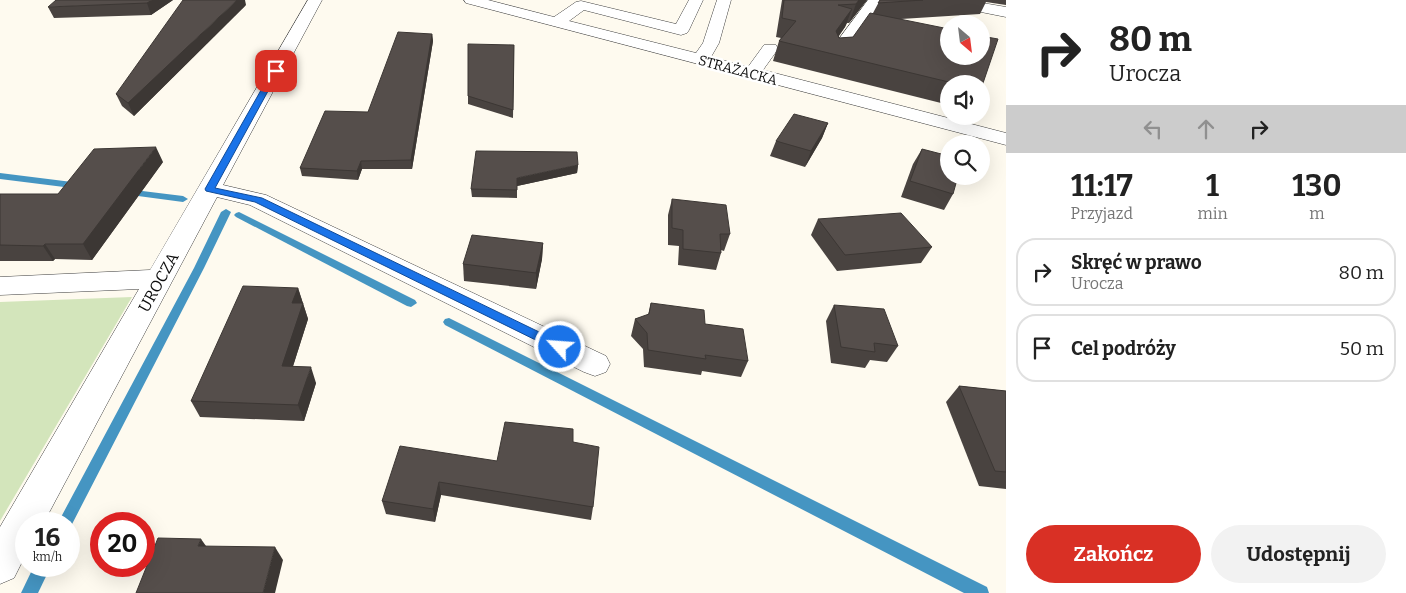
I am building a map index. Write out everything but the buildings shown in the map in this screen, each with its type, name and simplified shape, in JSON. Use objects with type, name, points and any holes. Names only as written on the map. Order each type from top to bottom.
[{"type":"street","name":"UROCZA","points":[[0,564],[315,0]]},
{"type":"street","name":"STRAŻACKA","points":[[471,0],[1006,140]]},
{"type":"street","points":[[557,22],[581,5],[681,30],[696,0]]},
{"type":"street","points":[[701,60],[711,43],[724,0]]},
{"type":"street","points":[[838,50],[876,0]]},
{"type":"street","points":[[941,0],[1006,12]]},
{"type":"street","points":[[752,73],[770,49]]},
{"type":"street","points":[[210,189],[258,200],[595,364]]},
{"type":"street","points":[[0,286],[159,279]]},
{"type":"green space","points":[[132,297],[0,521],[0,302]]},
{"type":"waterway","points":[[0,176],[80,186]]},
{"type":"waterway","points":[[126,192],[183,199]]},
{"type":"waterway","points":[[71,512],[199,268],[226,212]]},
{"type":"waterway","points":[[239,215],[411,303]]},
{"type":"waterway","points":[[449,322],[981,593]]},
{"type":"waterway","points":[[29,593],[37,577]]},
{"type":"route","points":[[276,71],[210,189],[258,200],[560,347]]}]
